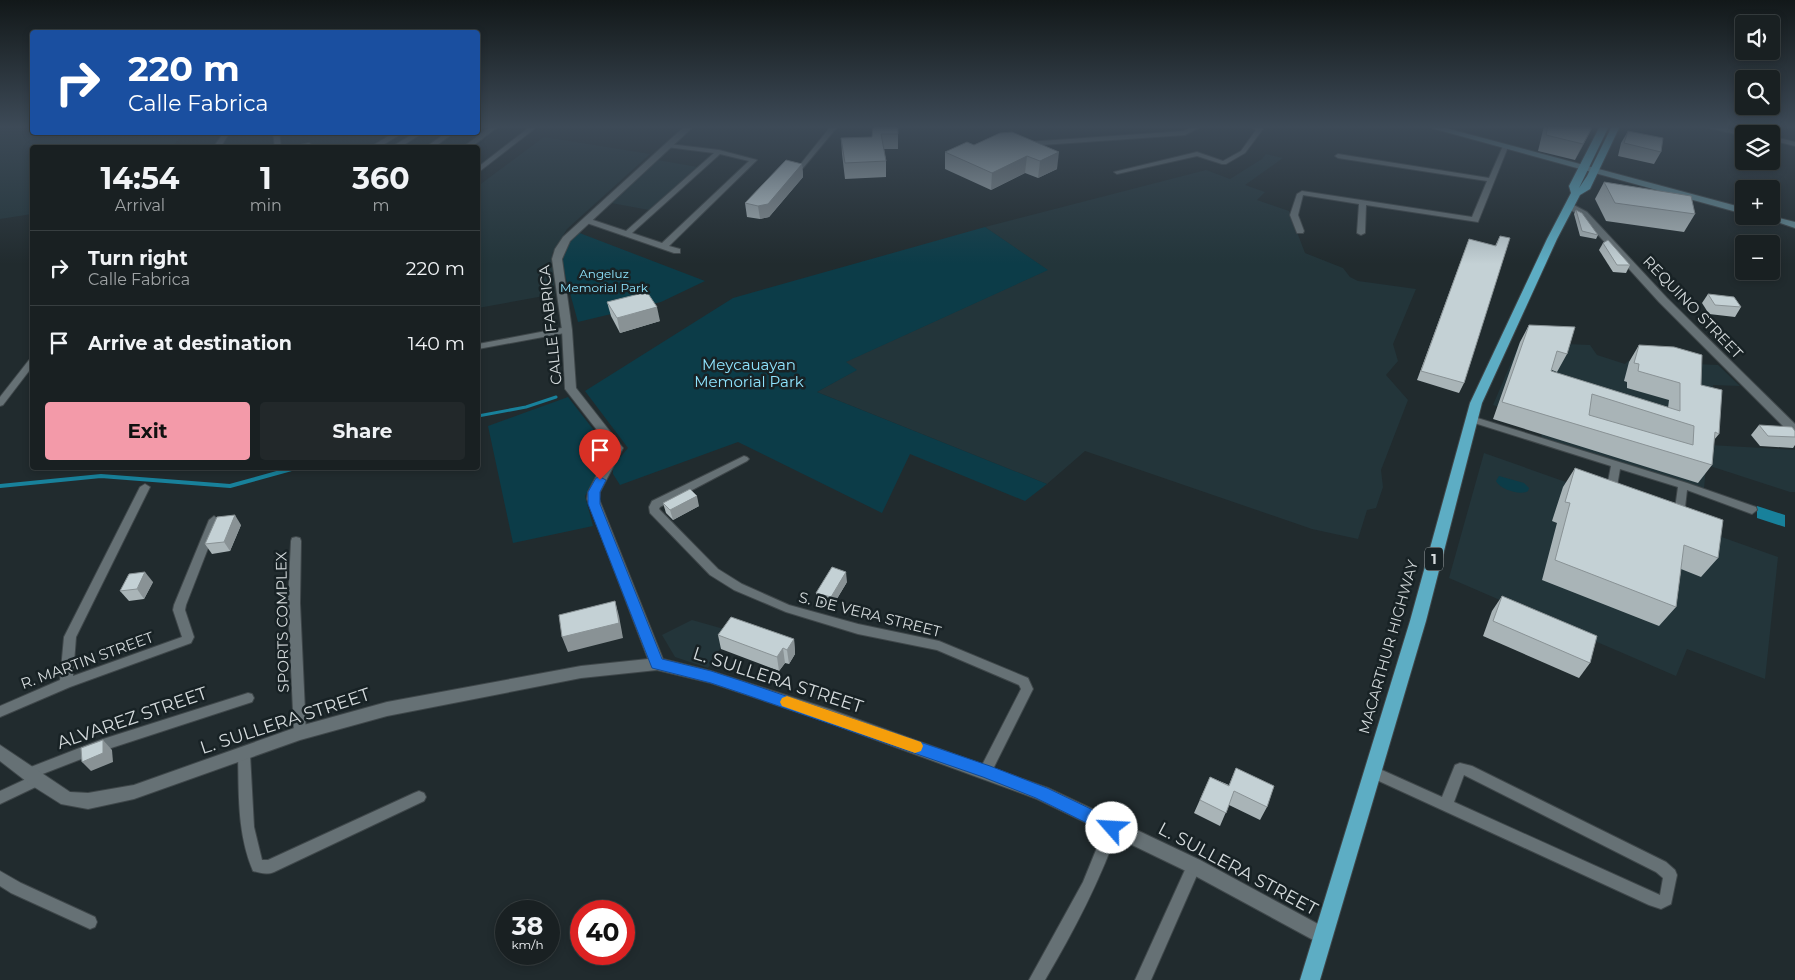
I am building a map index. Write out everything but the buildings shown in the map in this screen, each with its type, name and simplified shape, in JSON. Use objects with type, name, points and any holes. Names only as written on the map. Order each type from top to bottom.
[{"type":"highway","name":"MACARTHUR HIGHWAY","points":[[1573,199],[1574,186],[1581,172]]},
{"type":"highway","name":"MACARTHUR HIGHWAY","points":[[1310,980],[1418,621],[1471,419],[1498,353],[1552,239],[1573,199],[1585,189],[1594,172]]},
{"type":"main road","points":[[1597,172],[1735,209]]},
{"type":"main road","points":[[1780,221],[1795,225]]},
{"type":"street","name":"CALLE FABRICA","points":[[640,172],[563,242],[558,256],[567,330],[568,380],[571,389],[617,448],[594,492],[593,499],[656,664]]},
{"type":"street","points":[[628,233],[697,172]]},
{"type":"street","points":[[664,246],[742,172]]},
{"type":"street","points":[[1438,172],[1491,180]]},
{"type":"street","points":[[1300,231],[1294,215],[1300,194],[1475,220],[1495,172]]},
{"type":"street","name":"REQUINO STREET","points":[[1573,199],[1584,214],[1663,300],[1790,421],[1795,431]]},
{"type":"street","points":[[1361,233],[1363,202]]},
{"type":"street","points":[[587,220],[677,251]]},
{"type":"street","points":[[480,347],[567,330]]},
{"type":"street","points":[[0,403],[30,365]]},
{"type":"street","points":[[1471,419],[1683,485],[1752,510]]},
{"type":"street","name":"S. DE VERA STREET","points":[[744,459],[656,504],[654,510],[714,572],[738,587],[786,608],[858,629],[939,646],[1024,682],[1027,689],[985,771]]},
{"type":"street","points":[[1611,492],[1616,464]]},
{"type":"street","points":[[1679,516],[1683,485]]},
{"type":"street","points":[[66,683],[70,637],[145,487]]},
{"type":"street","name":"R. MARTIN STREET","points":[[0,712],[66,683],[187,640],[188,637],[179,610],[180,605],[214,520]]},
{"type":"street","name":"SPORTS COMPLEX","points":[[296,540],[294,602],[300,733]]},
{"type":"street","name":"L. SULLERA STREET","points":[[0,752],[67,800],[88,801],[134,792],[300,733],[396,708],[581,672],[656,664],[711,677],[784,701],[985,771],[1042,793],[1194,866],[1323,936]]},
{"type":"street","name":"ALVAREZ STREET","points":[[0,798],[33,777],[100,746],[248,698]]},
{"type":"street","points":[[244,754],[249,841],[258,866],[268,867],[419,797]]},
{"type":"street","points":[[1373,772],[1446,806],[1654,900],[1661,902],[1666,899],[1670,875],[1661,867],[1467,770],[1460,769],[1446,806]]},
{"type":"street","points":[[1037,980],[1103,855],[1112,828]]},
{"type":"street","points":[[1143,980],[1194,866]]},
{"type":"street","points":[[0,878],[16,888],[90,922]]},
{"type":"shaded area","points":[[0,172],[30,172],[30,214],[0,219]]},
{"type":"shaded area","points":[[497,172],[630,172],[567,229],[552,254],[555,294],[480,308],[480,185]]},
{"type":"shaded area","points":[[645,172],[692,172],[649,210],[611,203]]},
{"type":"shaded area","points":[[1199,172],[1211,172],[1230,179],[1242,172],[1264,172],[1245,185],[1265,192],[1257,200],[1289,211],[1305,253],[1343,268],[1350,277],[1358,281],[1416,289],[1393,344],[1398,361],[1386,375],[1408,400],[1381,470],[1383,487],[1376,508],[1367,510],[1358,539],[1312,529],[1085,451],[1047,484],[817,392],[856,370],[845,362],[1047,270],[985,227]]},
{"type":"shaded area","points":[[1520,342],[1590,345],[1597,355],[1625,364],[1628,361],[1718,365],[1740,386],[1713,385],[1704,489],[1541,439],[1543,421],[1493,405]]},
{"type":"shaded area","points":[[1710,445],[1795,450],[1795,492],[1710,466]]},
{"type":"shaded area","points":[[1484,453],[1778,557],[1765,679],[1687,649],[1676,676],[1449,578]]},
{"type":"shaded area","points":[[692,620],[731,631],[708,668],[675,657],[662,635]]},
{"type":"green space","name":"Meycauayan Memorial Park","points":[[985,227],[1048,270],[846,362],[857,370],[817,392],[1047,484],[1025,501],[910,454],[882,513],[738,442],[620,485],[613,474],[613,466],[628,448],[585,391],[733,298]]},
{"type":"green space","name":"Angeluz Memorial Park","points":[[577,232],[705,281],[661,302],[578,322],[562,264],[566,245]]},
{"type":"green space","points":[[568,397],[610,451],[585,496],[593,526],[513,543],[488,426]]},
{"type":"green space","points":[[1499,476],[1524,483],[1529,488],[1528,491],[1520,493],[1502,487],[1496,481]]},
{"type":"water","points":[[1757,506],[1785,515],[1785,527],[1757,518]]},
{"type":"waterway","points":[[480,416],[526,407],[556,397]]},
{"type":"waterway","points":[[0,486],[101,476],[230,486],[288,470]]},
{"type":"slow traffic","points":[[787,702],[915,746]]},
{"type":"route","points":[[600,480],[594,492],[594,504],[656,664],[711,677],[745,688],[985,771],[1042,793],[1112,828]]}]
